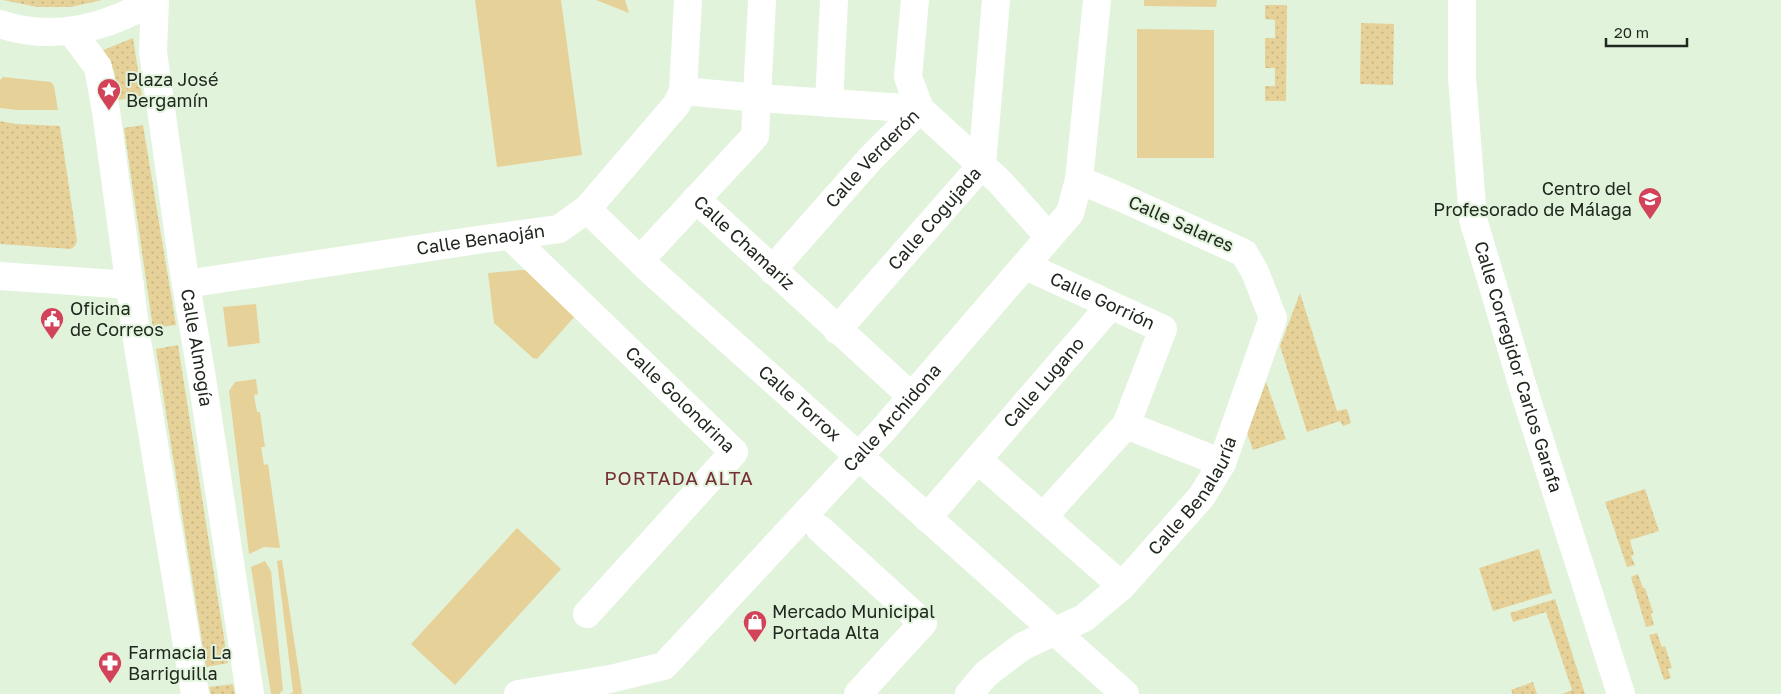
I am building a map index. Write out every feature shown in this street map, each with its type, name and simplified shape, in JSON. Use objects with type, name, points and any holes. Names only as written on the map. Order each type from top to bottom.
[{"type":"street","points":[[0,24],[12,28],[41,32],[71,31],[115,20],[136,11],[154,0]]},
{"type":"street","name":"Calle Almogía","points":[[154,0],[153,52],[186,284],[250,694]]},
{"type":"street","name":"Calle Benaoján","points":[[186,284],[559,229],[587,209],[677,104],[683,90],[688,0]]},
{"type":"street","name":"Calle Chamariz","points":[[762,0],[755,136],[696,199],[911,396]]},
{"type":"street","points":[[828,103],[834,0]]},
{"type":"street","name":"Calle Verderón","points":[[772,270],[870,159],[920,109],[908,77],[915,0]]},
{"type":"street","name":"Calle Cogujada","points":[[837,330],[982,165],[996,0]]},
{"type":"street","name":"Calle Archidona","points":[[518,694],[610,679],[664,666],[858,457],[1026,266],[1070,213],[1079,180],[1097,0]]},
{"type":"street","name":"Calle Corregidor Carlos Garafa","points":[[1462,0],[1462,77],[1473,219],[1527,402],[1620,694]]},
{"type":"street","points":[[71,31],[98,67],[106,111],[146,398],[195,694]]},
{"type":"street","points":[[683,90],[758,98],[920,109],[1000,182],[1049,237]]},
{"type":"street","name":"Calle Salares","points":[[1079,180],[1244,253],[1255,272],[1273,318]]},
{"type":"street","points":[[640,260],[696,199]]},
{"type":"street","name":"Calle Torrox","points":[[587,209],[640,260],[1054,632],[1109,689]]},
{"type":"street","name":"Calle Golondrina","points":[[510,236],[734,452],[587,614]]},
{"type":"street","name":"Calle Gorrión","points":[[1026,266],[1163,330],[1126,425],[1043,516]]},
{"type":"street","points":[[0,276],[130,285]]},
{"type":"street","name":"Calle Lugano","points":[[927,518],[1110,306]]},
{"type":"street","name":"Calle Benalauría","points":[[969,694],[986,674],[1023,646],[1084,618],[1122,586],[1202,496],[1222,463],[1273,318]]},
{"type":"street","points":[[1126,425],[1222,463]]},
{"type":"street","points":[[978,460],[1122,586]]},
{"type":"street","points":[[820,529],[923,623],[858,694]]},
{"type":"shaded area","points":[[3,0],[102,0],[71,7],[37,7]]},
{"type":"shaded area","points":[[475,0],[561,0],[582,155],[497,167]]},
{"type":"shaded area","points":[[596,0],[625,0],[629,13]]},
{"type":"shaded area","points":[[1144,0],[1217,0],[1216,7],[1144,6]]},
{"type":"shaded area","points":[[1265,5],[1287,5],[1286,101],[1265,101],[1265,86],[1275,86],[1275,68],[1265,68],[1265,38],[1275,38],[1275,20],[1265,19]]},
{"type":"shaded area","points":[[1361,23],[1394,24],[1393,85],[1360,84]]},
{"type":"shaded area","points":[[1137,29],[1214,30],[1214,158],[1137,158]]},
{"type":"shaded area","points":[[133,38],[142,96],[119,100],[114,71],[101,51]]},
{"type":"shaded area","points":[[3,77],[51,82],[54,86],[58,110],[0,108],[0,80]]},
{"type":"shaded area","points":[[0,121],[16,124],[60,126],[77,241],[71,249],[0,244]]},
{"type":"shaded area","points":[[143,125],[176,325],[153,328],[124,128]]},
{"type":"shaded area","points":[[526,270],[576,315],[537,359],[533,358],[494,323],[488,273]]},
{"type":"shaded area","points":[[1300,293],[1337,411],[1347,409],[1351,423],[1343,426],[1340,421],[1307,432],[1280,346]]},
{"type":"shaded area","points":[[256,304],[260,343],[228,347],[223,307]]},
{"type":"shaded area","points":[[178,345],[228,663],[206,667],[156,349]]},
{"type":"shaded area","points":[[256,379],[258,394],[254,395],[257,412],[260,412],[265,447],[261,447],[264,465],[268,464],[280,548],[264,547],[249,554],[229,391],[235,382]]},
{"type":"shaded area","points":[[1266,382],[1286,439],[1253,450],[1247,433]]},
{"type":"shaded area","points":[[1645,489],[1659,531],[1630,540],[1634,555],[1631,556],[1635,565],[1627,567],[1605,502]]},
{"type":"shaded area","points":[[517,528],[561,569],[455,685],[411,644]]},
{"type":"shaded area","points":[[1539,549],[1552,593],[1493,611],[1479,568]]},
{"type":"shaded area","points":[[282,560],[302,694],[290,694],[293,692],[277,561]]},
{"type":"shaded area","points":[[265,561],[271,571],[283,690],[279,694],[271,694],[251,567]]},
{"type":"shaded area","points":[[1638,574],[1653,612],[1651,614],[1654,625],[1646,627],[1631,577]]},
{"type":"shaded area","points":[[1555,599],[1585,694],[1562,694],[1572,690],[1546,612],[1513,622],[1510,613]]},
{"type":"shaded area","points":[[1657,633],[1662,647],[1665,646],[1672,668],[1668,669],[1671,678],[1664,680],[1649,635]]},
{"type":"shaded area","points":[[1533,682],[1537,694],[1513,694],[1511,690]]},
{"type":"shaded area","points":[[233,684],[235,694],[211,694],[209,687]]},
{"type":"place","name":"Plaza José Bergamín","points":[[109,111]]},
{"type":"place","name":"Centro del Profesorado de Málaga","points":[[1650,220]]},
{"type":"place","name":"Oficina de Correos","points":[[52,340]]},
{"type":"place","name":"Mercado Municipal Portada Alta","points":[[755,643]]},
{"type":"place","name":"Farmacia La Barriguilla","points":[[110,684]]},
{"type":"district","name":"PORTADA ALTA","points":[[679,478]]}]
